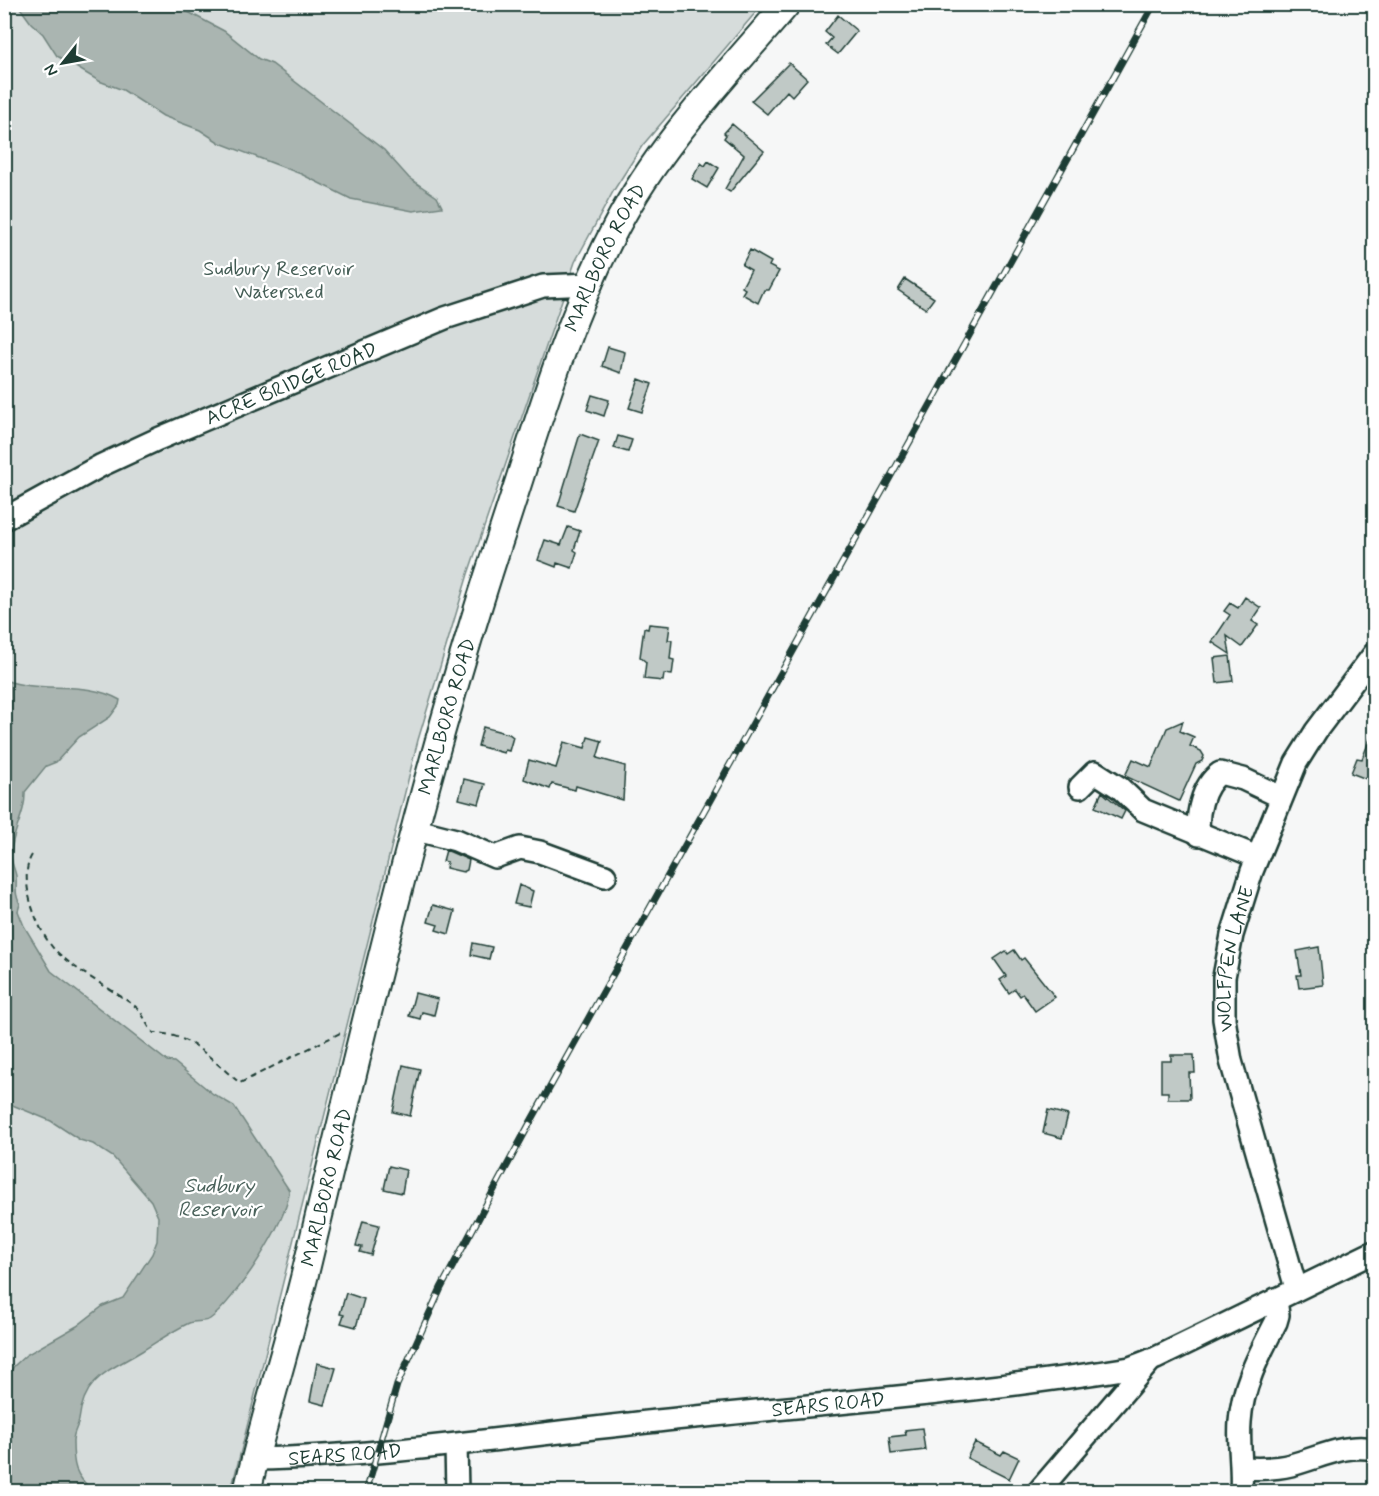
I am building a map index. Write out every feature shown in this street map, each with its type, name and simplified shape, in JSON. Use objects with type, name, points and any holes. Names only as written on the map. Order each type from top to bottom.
[{"type":"main road","name":"MARLBORO ROAD","points":[[247,1491],[298,1301],[413,829],[468,637],[525,459],[591,284],[616,227],[666,149],[703,99],[787,4]]},
{"type":"street","name":"ACRE BRIDGE ROAD","points":[[4,519],[102,465],[158,439],[445,318],[543,286],[591,284]]},
{"type":"street","name":"WOLFPEN LANE","points":[[1296,1288],[1231,1061],[1224,1019],[1227,956],[1257,857],[1281,797],[1305,747],[1374,654]]},
{"type":"street","points":[[1080,787],[1095,772],[1120,788],[1143,810],[1257,857]]},
{"type":"street","points":[[1199,835],[1197,818],[1199,809],[1213,778],[1220,773],[1243,779],[1281,797]]},
{"type":"street","points":[[413,829],[456,840],[495,857],[520,848],[540,852],[605,876]]},
{"type":"street","name":"SEARS ROAD","points":[[255,1459],[335,1456],[456,1445],[1130,1368],[1152,1360],[1374,1252]]},
{"type":"street","points":[[1241,1491],[1243,1467],[1239,1435],[1243,1398],[1276,1322],[1278,1315],[1276,1299]]},
{"type":"street","points":[[1038,1491],[1152,1360]]},
{"type":"street","points":[[456,1445],[457,1491]]},
{"type":"street","points":[[1243,1467],[1264,1469],[1291,1466],[1346,1448],[1374,1449]]},
{"type":"path","points":[[32,855],[26,864],[27,895],[53,948],[80,970],[140,1010],[146,1026],[154,1033],[171,1033],[190,1041],[240,1083],[350,1028],[365,1029]]},
{"type":"green space","name":"Sudbury Reservoir Watershed","points":[[5,5],[762,5],[642,146],[614,190],[575,262],[468,574],[418,740],[231,1491],[5,1492]]},
{"type":"water","points":[[165,4],[190,13],[224,31],[259,59],[272,64],[384,150],[409,178],[437,197],[442,207],[413,211],[351,199],[301,174],[220,143],[200,130],[163,116],[123,90],[99,81],[57,56],[43,34],[31,23],[18,5]]},
{"type":"water","name":"Sudbury Reservoir","points":[[5,680],[33,686],[92,690],[120,700],[110,717],[79,737],[56,762],[46,766],[25,792],[11,856],[16,876],[16,893],[20,904],[18,911],[24,926],[51,971],[167,1061],[174,1062],[213,1094],[234,1106],[289,1190],[281,1219],[259,1259],[220,1310],[208,1320],[191,1322],[183,1326],[109,1370],[92,1385],[86,1394],[74,1435],[73,1456],[82,1480],[94,1491],[13,1491],[5,1477],[5,1380],[14,1366],[26,1355],[77,1326],[103,1306],[123,1298],[152,1254],[157,1241],[158,1217],[151,1201],[113,1157],[93,1144],[80,1140],[51,1121],[5,1102]]},
{"type":"building","points":[[838,15],[857,31],[838,54],[826,45],[832,38],[825,32]]},
{"type":"building","points":[[789,63],[807,79],[792,96],[787,91],[767,114],[751,101]]},
{"type":"building","points":[[732,124],[764,151],[730,192],[725,189],[744,155],[724,138],[726,135],[724,133]]},
{"type":"building","points":[[708,161],[719,168],[707,188],[692,179],[701,163],[705,166]]},
{"type":"building","points":[[750,250],[771,262],[769,266],[779,271],[769,290],[764,290],[758,303],[742,294],[745,289],[742,287],[751,270],[742,265]]},
{"type":"building","points":[[905,279],[934,298],[926,309],[898,290]]},
{"type":"building","points":[[608,347],[625,352],[621,373],[602,366]]},
{"type":"building","points":[[639,379],[652,384],[642,412],[629,408]]},
{"type":"building","points":[[592,395],[609,400],[604,416],[587,410]]},
{"type":"building","points":[[580,434],[599,441],[574,511],[558,506]]},
{"type":"building","points":[[618,436],[632,440],[628,452],[614,448]]},
{"type":"building","points":[[568,527],[580,531],[574,550],[577,552],[572,568],[557,563],[556,567],[538,560],[545,540],[561,545]]},
{"type":"building","points":[[1245,597],[1261,608],[1252,621],[1258,625],[1242,647],[1227,636],[1230,654],[1212,642],[1230,615],[1224,611],[1230,603],[1238,608]]},
{"type":"building","points":[[649,624],[670,626],[668,640],[672,640],[670,659],[674,660],[672,675],[664,674],[663,681],[644,679],[646,662],[640,657],[644,628],[648,629]]},
{"type":"building","points":[[1230,656],[1233,681],[1217,683],[1214,658]]},
{"type":"building","points":[[1183,721],[1180,731],[1194,737],[1190,746],[1201,751],[1204,756],[1202,761],[1196,764],[1179,801],[1125,776],[1133,759],[1151,767],[1167,728]]},
{"type":"building","points":[[483,727],[513,737],[509,751],[505,750],[504,753],[478,746]]},
{"type":"building","points":[[1374,729],[1374,782],[1351,773],[1357,758],[1362,759]]},
{"type":"building","points":[[588,737],[602,741],[597,758],[625,766],[623,800],[576,786],[575,790],[552,784],[550,789],[524,779],[529,760],[556,768],[564,742],[585,748]]},
{"type":"building","points":[[464,779],[485,784],[479,804],[459,799]]},
{"type":"building","points":[[1102,792],[1125,811],[1121,819],[1095,807]]},
{"type":"building","points":[[446,850],[469,860],[467,870],[463,872],[446,868],[447,862],[443,861]]},
{"type":"building","points":[[519,885],[533,891],[529,907],[514,904]]},
{"type":"building","points":[[433,905],[455,911],[449,934],[436,930],[438,925],[428,922]]},
{"type":"building","points":[[473,943],[492,947],[489,959],[471,955]]},
{"type":"building","points":[[1319,947],[1323,985],[1299,988],[1297,975],[1301,975],[1297,951]]},
{"type":"building","points":[[1014,950],[1021,960],[1024,958],[1055,997],[1035,1011],[1023,994],[1020,996],[1015,989],[1009,993],[1000,980],[1006,976],[994,959],[1006,951],[1008,954]]},
{"type":"building","points":[[415,993],[438,999],[434,1015],[422,1012],[420,1019],[409,1016]]},
{"type":"building","points":[[1171,1055],[1194,1055],[1195,1073],[1189,1073],[1190,1099],[1168,1099],[1168,1092],[1161,1092],[1161,1061],[1171,1061]]},
{"type":"building","points":[[403,1065],[420,1069],[410,1116],[393,1112]]},
{"type":"building","points":[[1048,1110],[1068,1115],[1062,1138],[1043,1133]]},
{"type":"building","points":[[389,1166],[406,1170],[402,1193],[384,1189]]},
{"type":"building","points":[[363,1221],[379,1225],[371,1255],[360,1252],[362,1247],[356,1246]]},
{"type":"building","points":[[346,1293],[364,1299],[356,1327],[341,1323],[344,1315],[340,1314]]},
{"type":"building","points":[[317,1363],[336,1368],[325,1405],[310,1401]]},
{"type":"building","points":[[922,1428],[925,1450],[891,1454],[889,1437],[906,1435],[905,1430]]},
{"type":"building","points":[[975,1442],[1001,1455],[1004,1451],[1019,1458],[1009,1479],[967,1458]]},
{"type":"railway","points":[[366,1492],[397,1385],[441,1288],[530,1123],[1154,4]]}]
